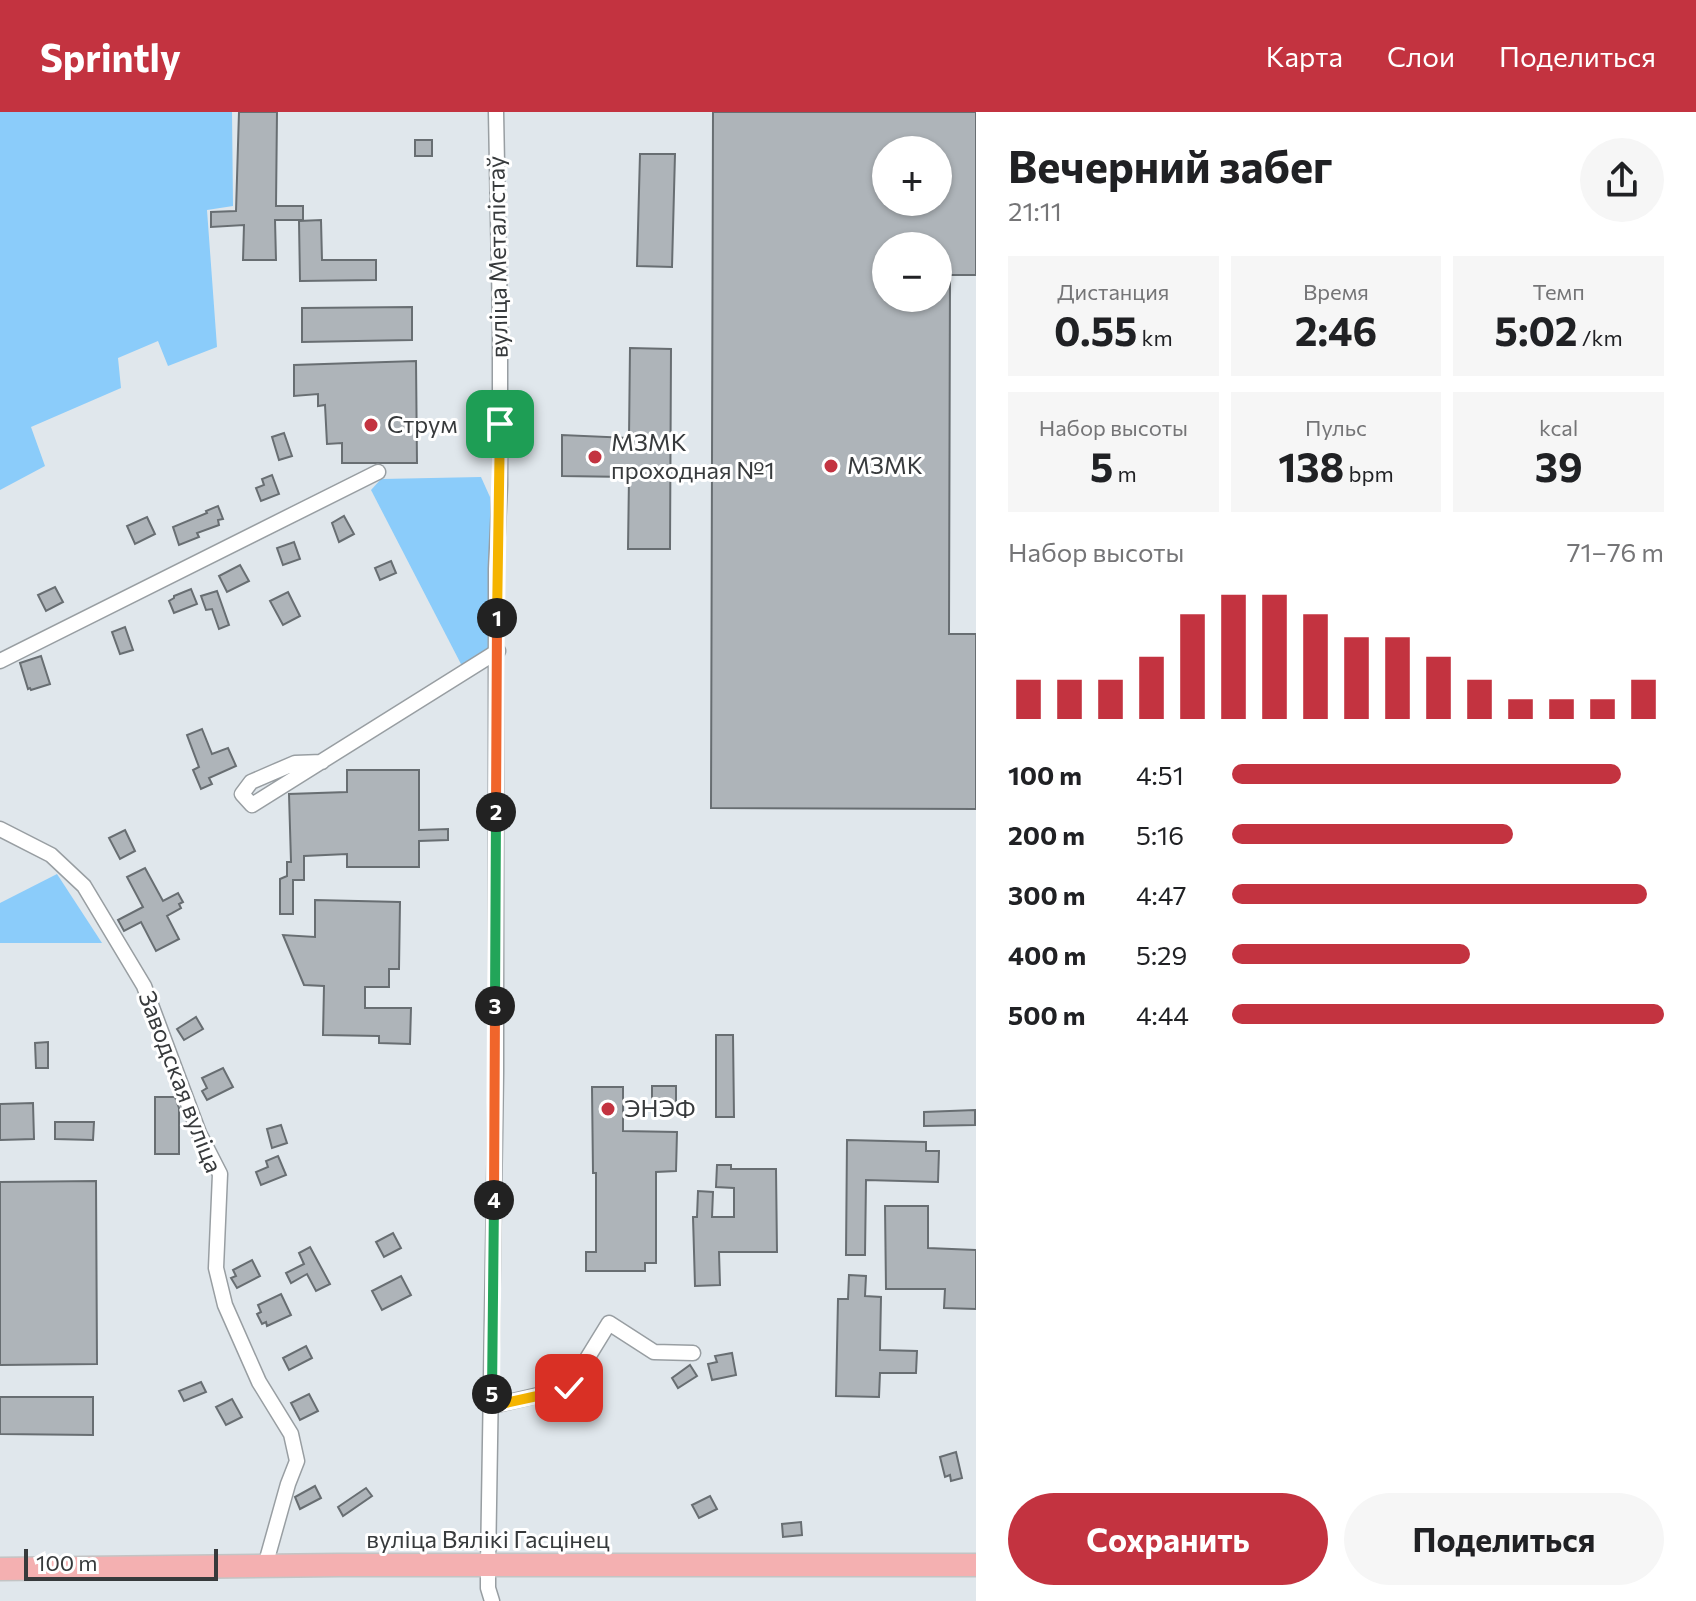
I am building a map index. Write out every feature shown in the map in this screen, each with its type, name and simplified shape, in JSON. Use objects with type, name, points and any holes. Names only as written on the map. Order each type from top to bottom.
[{"type":"main road","name":"вуліца Вялікі Гасцінец","points":[[0,1569],[976,1565]]},
{"type":"street","name":"вуліца Металістаў","points":[[492,1601],[488,1588],[488,1566],[492,1406],[496,569],[500,485],[496,112]]},
{"type":"street","points":[[0,661],[378,472]]},
{"type":"street","points":[[322,762],[295,763],[251,782],[242,794],[252,805],[322,762],[498,651]]},
{"type":"street","name":"Заводская вуліца","points":[[0,829],[51,855],[84,886],[144,986],[199,1133],[220,1174],[216,1268],[225,1305],[259,1382],[291,1434],[297,1461],[265,1566]]},
{"type":"street","points":[[492,1406],[569,1388],[609,1323],[654,1352],[693,1353]]},
{"type":"shaded area","points":[[0,112],[232,112],[233,206],[207,210],[217,347],[168,366],[158,341],[118,358],[121,388],[31,427],[45,466],[0,490]]},
{"type":"shaded area","points":[[481,477],[490,497],[490,649],[462,666],[371,490],[381,479]]},
{"type":"shaded area","points":[[57,874],[102,943],[0,943],[0,903]]},
{"type":"building","points":[[239,112],[277,112],[276,206],[303,206],[303,220],[275,220],[276,260],[243,260],[244,225],[211,227],[211,212],[236,211]]},
{"type":"building","name":"МЗМК","points":[[713,112],[976,112],[976,275],[952,275],[952,232],[872,232],[872,312],[950,312],[949,634],[976,634],[976,809],[711,808]]},
{"type":"building","points":[[415,140],[432,140],[432,156],[415,156]]},
{"type":"building","points":[[640,154],[675,154],[672,267],[637,266]]},
{"type":"building","points":[[321,220],[322,260],[376,260],[376,280],[300,281],[299,221]]},
{"type":"building","points":[[412,307],[412,340],[302,342],[302,308]]},
{"type":"building","points":[[630,348],[671,349],[670,549],[628,549],[629,477],[562,476],[562,435],[629,438]]},
{"type":"building","name":"Струм","points":[[416,361],[417,463],[342,463],[342,443],[327,444],[325,405],[318,406],[318,394],[294,396],[294,365]]},
{"type":"building","points":[[284,433],[292,456],[279,460],[272,437]]},
{"type":"building","points":[[272,475],[279,494],[261,501],[256,488],[264,485],[262,479]]},
{"type":"building","points":[[218,506],[223,519],[218,520],[219,525],[197,533],[199,537],[179,545],[173,527]]},
{"type":"building","points":[[344,516],[354,534],[339,542],[332,523]]},
{"type":"building","points":[[147,517],[155,534],[135,544],[127,526]]},
{"type":"building","points":[[294,542],[300,559],[283,565],[277,548]]},
{"type":"building","points":[[391,561],[396,573],[380,580],[375,568]]},
{"type":"building","points":[[240,565],[249,581],[227,592],[219,576]]},
{"type":"building","points":[[55,587],[63,602],[46,611],[38,595]]},
{"type":"building","points":[[191,589],[197,604],[174,613],[169,601]]},
{"type":"building","points":[[217,591],[229,625],[219,629],[212,609],[206,610],[201,596]]},
{"type":"building","points":[[288,592],[300,616],[283,625],[270,601]]},
{"type":"building","points":[[125,627],[133,650],[120,654],[112,632]]},
{"type":"building","points":[[41,656],[50,684],[28,689],[20,663]]},
{"type":"building","points":[[202,729],[212,754],[228,748],[236,766],[209,778],[212,784],[201,789],[193,770],[199,767],[187,735]]},
{"type":"building","points":[[347,770],[419,770],[419,830],[448,829],[448,840],[419,841],[419,867],[347,867],[347,854],[304,856],[304,880],[293,880],[293,914],[280,914],[280,879],[287,876],[287,862],[291,862],[289,794],[347,792]]},
{"type":"building","points":[[125,830],[135,851],[120,859],[109,838]]},
{"type":"building","points":[[145,868],[163,901],[178,893],[183,902],[179,904],[181,908],[167,916],[179,939],[156,951],[141,922],[124,931],[118,920],[143,907],[127,877]]},
{"type":"building","points":[[315,900],[400,902],[399,969],[389,969],[389,987],[365,987],[365,1008],[411,1008],[410,1044],[379,1043],[379,1036],[323,1035],[324,986],[304,985],[283,935],[315,937]]},
{"type":"building","points":[[196,1017],[203,1029],[184,1040],[177,1029]]},
{"type":"building","points":[[716,1035],[733,1035],[734,1117],[716,1117]]},
{"type":"building","points":[[48,1042],[48,1068],[36,1068],[35,1043]]},
{"type":"building","points":[[223,1068],[233,1087],[207,1100],[202,1091],[207,1088],[202,1078]]},
{"type":"building","points":[[652,1086],[676,1086],[676,1102],[652,1102]]},
{"type":"building","points":[[592,1087],[623,1087],[623,1131],[677,1132],[676,1171],[656,1172],[656,1263],[645,1263],[645,1271],[586,1271],[586,1252],[596,1252]]},
{"type":"building","points":[[155,1097],[175,1097],[179,1108],[179,1154],[155,1154]]},
{"type":"building","points":[[33,1103],[34,1139],[0,1140],[0,1104]]},
{"type":"building","points":[[975,1110],[975,1125],[924,1126],[924,1112]]},
{"type":"building","points":[[55,1122],[94,1122],[93,1140],[55,1139]]},
{"type":"building","points":[[281,1125],[287,1143],[272,1148],[267,1129]]},
{"type":"building","points":[[847,1140],[926,1142],[926,1151],[939,1151],[938,1182],[866,1180],[865,1255],[846,1255]]},
{"type":"building","points":[[278,1156],[286,1175],[261,1185],[256,1172],[268,1167],[266,1161]]},
{"type":"building","points":[[717,1165],[731,1165],[731,1169],[776,1169],[777,1252],[719,1252],[720,1285],[695,1286],[693,1217],[697,1217],[698,1191],[713,1192],[712,1217],[734,1217],[734,1188],[716,1187]]},
{"type":"building","points":[[96,1181],[97,1364],[0,1365],[0,1182]]},
{"type":"building","points":[[885,1206],[928,1206],[928,1248],[976,1250],[976,1309],[944,1308],[945,1289],[886,1289]]},
{"type":"building","points":[[393,1233],[401,1248],[384,1257],[376,1242]]},
{"type":"building","points":[[310,1247],[330,1284],[316,1291],[307,1274],[291,1283],[286,1273],[304,1264],[299,1253]]},
{"type":"building","points":[[252,1260],[260,1276],[237,1288],[231,1278],[236,1276],[233,1270]]},
{"type":"building","points":[[849,1275],[866,1276],[865,1296],[881,1297],[880,1350],[917,1351],[916,1373],[880,1373],[879,1397],[836,1396],[838,1299],[848,1299]]},
{"type":"building","points":[[401,1276],[411,1295],[382,1310],[372,1291]]},
{"type":"building","points":[[281,1294],[291,1315],[267,1326],[266,1322],[262,1324],[257,1314],[261,1312],[258,1305]]},
{"type":"building","points":[[306,1346],[312,1358],[289,1370],[283,1358]]},
{"type":"building","points":[[732,1353],[736,1375],[712,1380],[708,1364],[717,1362],[715,1356]]},
{"type":"building","points":[[690,1365],[697,1376],[678,1388],[672,1378]]},
{"type":"building","points":[[201,1382],[206,1392],[184,1401],[179,1391]]},
{"type":"building","points":[[309,1394],[318,1411],[300,1420],[291,1403]]},
{"type":"building","points":[[0,1397],[93,1397],[93,1435],[0,1434]]},
{"type":"building","points":[[232,1399],[242,1417],[226,1425],[216,1407]]},
{"type":"building","points":[[956,1452],[962,1478],[951,1481],[950,1475],[945,1477],[940,1457]]},
{"type":"building","points":[[315,1486],[321,1498],[300,1509],[295,1497]]},
{"type":"building","points":[[366,1488],[372,1496],[343,1516],[338,1507]]},
{"type":"building","points":[[710,1496],[717,1509],[699,1518],[692,1505]]},
{"type":"building","points":[[801,1522],[802,1535],[783,1537],[782,1524]]},
{"type":"place","name":"Струм","points":[[371,425]]},
{"type":"place","name":"МЗМК проходная №1","points":[[595,457]]},
{"type":"place","name":"МЗМК","points":[[831,466]]},
{"type":"place","name":"ЭНЭФ","points":[[608,1109]]},
{"type":"route","points":[[500,424],[496,569],[496,1072],[492,1406],[569,1388]]}]
